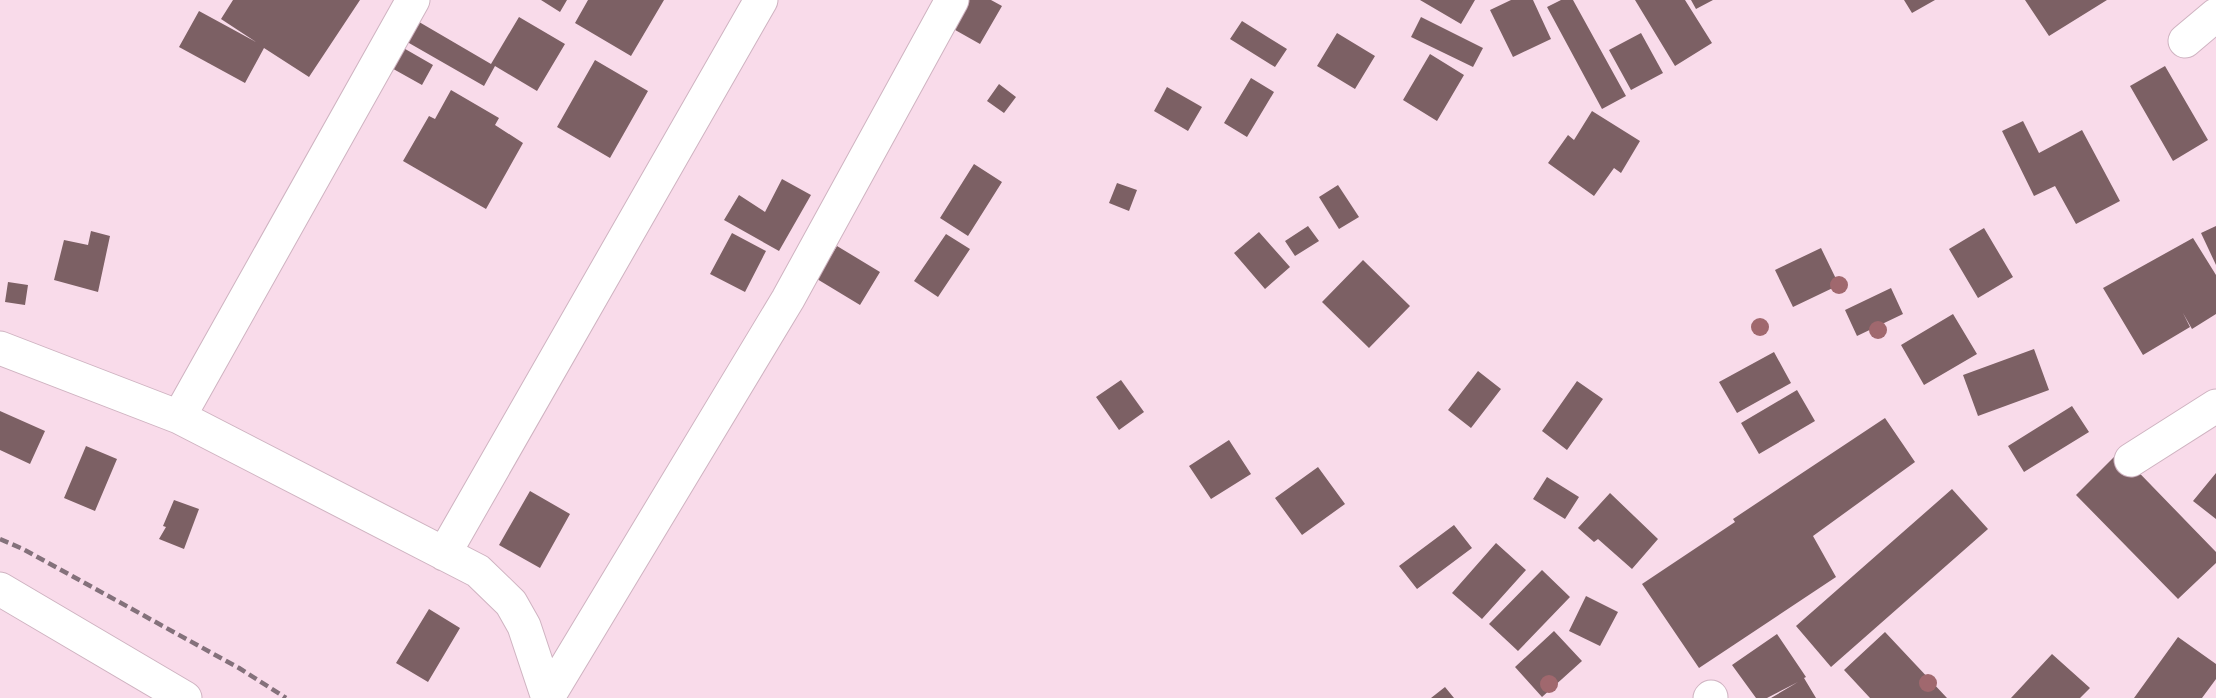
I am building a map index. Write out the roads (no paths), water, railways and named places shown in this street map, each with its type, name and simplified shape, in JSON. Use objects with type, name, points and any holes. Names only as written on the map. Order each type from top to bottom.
[{"type":"street","points":[[179,417],[413,0]]},
{"type":"street","points":[[444,554],[761,0]]},
{"type":"street","points":[[548,697],[788,299],[952,0]]},
{"type":"street","points":[[2185,41],[2216,15]]},
{"type":"street","points":[[0,348],[179,417],[478,571],[511,603],[524,626],[548,697]]},
{"type":"street","points":[[2131,460],[2216,406]]},
{"type":"street","points":[[0,589],[185,698]]},
{"type":"railway","points":[[0,539],[23,549],[239,668],[286,698]]}]
